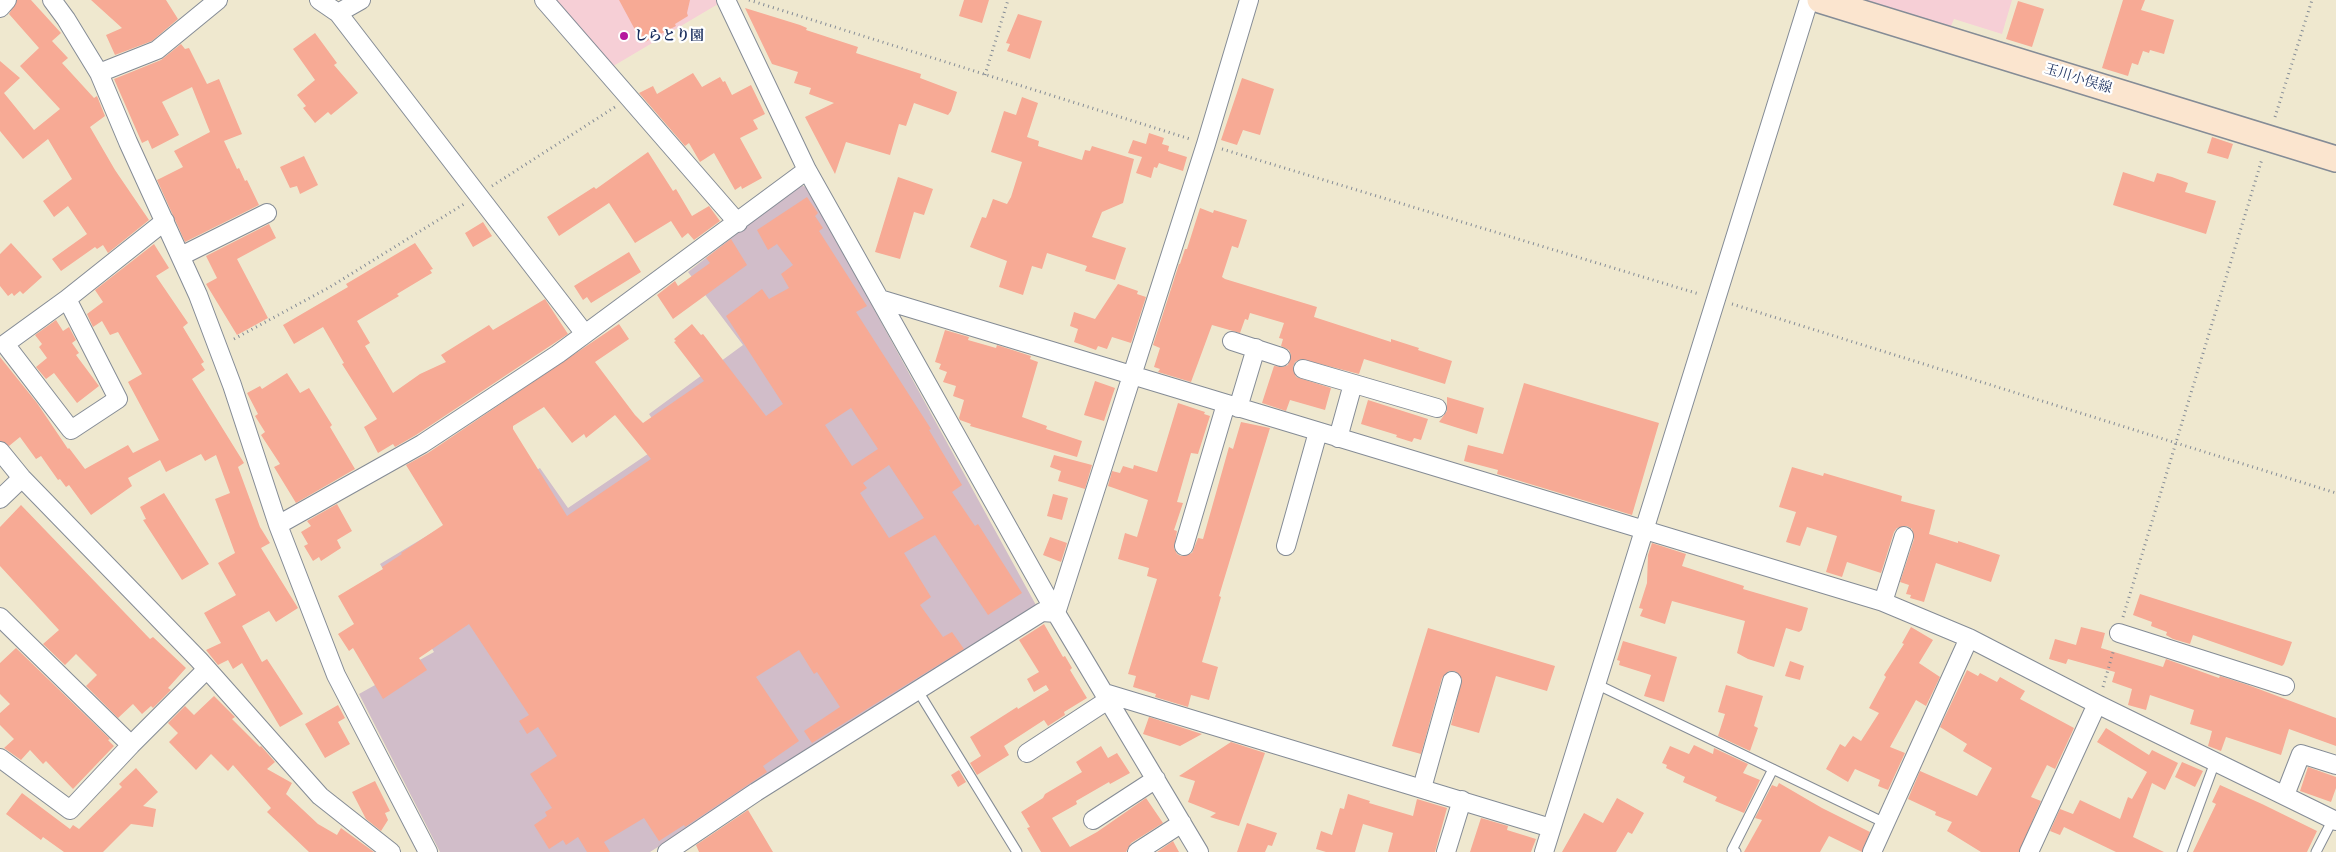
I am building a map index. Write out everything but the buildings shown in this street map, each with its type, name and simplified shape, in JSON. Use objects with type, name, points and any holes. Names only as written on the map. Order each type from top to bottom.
[{"type":"main road","name":"玉川小俣線","points":[[1820,0],[2336,159]]},
{"type":"street","points":[[0,8],[7,0]]},
{"type":"street","points":[[52,0],[66,19],[99,74],[181,256],[218,347],[278,525],[336,675],[428,852]]},
{"type":"street","points":[[99,74],[157,50],[218,0]]},
{"type":"street","points":[[319,0],[338,13],[585,334]]},
{"type":"street","points":[[338,13],[361,0]]},
{"type":"street","points":[[544,0],[738,223]]},
{"type":"street","points":[[726,0],[807,170],[1056,613],[1199,852]]},
{"type":"street","points":[[1056,613],[1206,144],[1249,0]]},
{"type":"street","points":[[1544,852],[1809,0]]},
{"type":"street","points":[[278,525],[422,444],[585,334],[738,223],[807,170]]},
{"type":"street","points":[[181,256],[267,213]]},
{"type":"street","points":[[67,299],[118,399],[71,430],[2,341],[67,299],[165,221]]},
{"type":"street","points":[[880,299],[1883,602],[1969,638],[2097,704],[2334,820]]},
{"type":"street","points":[[1232,341],[1281,357]]},
{"type":"street","points":[[1184,546],[1232,406],[1256,348]]},
{"type":"street","points":[[1302,369],[1437,408]]},
{"type":"street","points":[[1338,438],[1353,384]]},
{"type":"street","points":[[1286,546],[1318,432]]},
{"type":"street","points":[[0,451],[22,478],[207,669],[320,796],[391,852]]},
{"type":"street","points":[[0,499],[22,478]]},
{"type":"street","points":[[1883,602],[1904,536]]},
{"type":"street","points":[[667,852],[756,792],[1042,612],[1056,613]]},
{"type":"street","points":[[3,625],[131,745]]},
{"type":"street","points":[[2119,633],[2284,686]]},
{"type":"street","points":[[1874,852],[1969,638]]},
{"type":"street","points":[[0,758],[70,810],[131,745],[207,669]]},
{"type":"street","points":[[1422,788],[1452,681]]},
{"type":"street","points":[[1027,753],[1107,696]]},
{"type":"street","points":[[1107,696],[1422,788],[1551,828]]},
{"type":"street","points":[[2029,852],[2097,704]]},
{"type":"street","points":[[2285,795],[2301,754],[2336,765]]},
{"type":"street","points":[[1093,820],[1156,779]]},
{"type":"street","points":[[1446,852],[1462,800]]},
{"type":"street","points":[[1137,852],[1182,823]]},
{"type":"lane","points":[[1596,684],[1886,823]]},
{"type":"lane","points":[[918,691],[1018,852]]},
{"type":"lane","points":[[2182,852],[2215,762]]},
{"type":"lane","points":[[1736,852],[1732,850],[1773,768]]},
{"type":"lane","points":[[2316,852],[2334,820]]},
{"type":"path","points":[[749,0],[1206,144],[1715,299],[2336,493]]},
{"type":"path","points":[[985,75],[1008,0]]},
{"type":"path","points":[[2097,704],[2268,138],[2312,0]]},
{"type":"path","points":[[218,347],[330,287],[478,196],[628,98]]},
{"type":"shaded area","name":"しらとり園","points":[[553,0],[716,0],[718,4],[610,68]]},
{"type":"shaded area","points":[[1863,0],[2012,0],[2002,34],[1954,19],[1951,26]]},
{"type":"shaded area","points":[[799,185],[807,187],[1037,607],[650,852],[440,852],[359,694],[434,652],[380,564],[540,468],[568,508],[667,441],[649,414],[743,345],[688,272]]},
{"type":"place","name":"しらとり園","points":[[624,36]]}]
